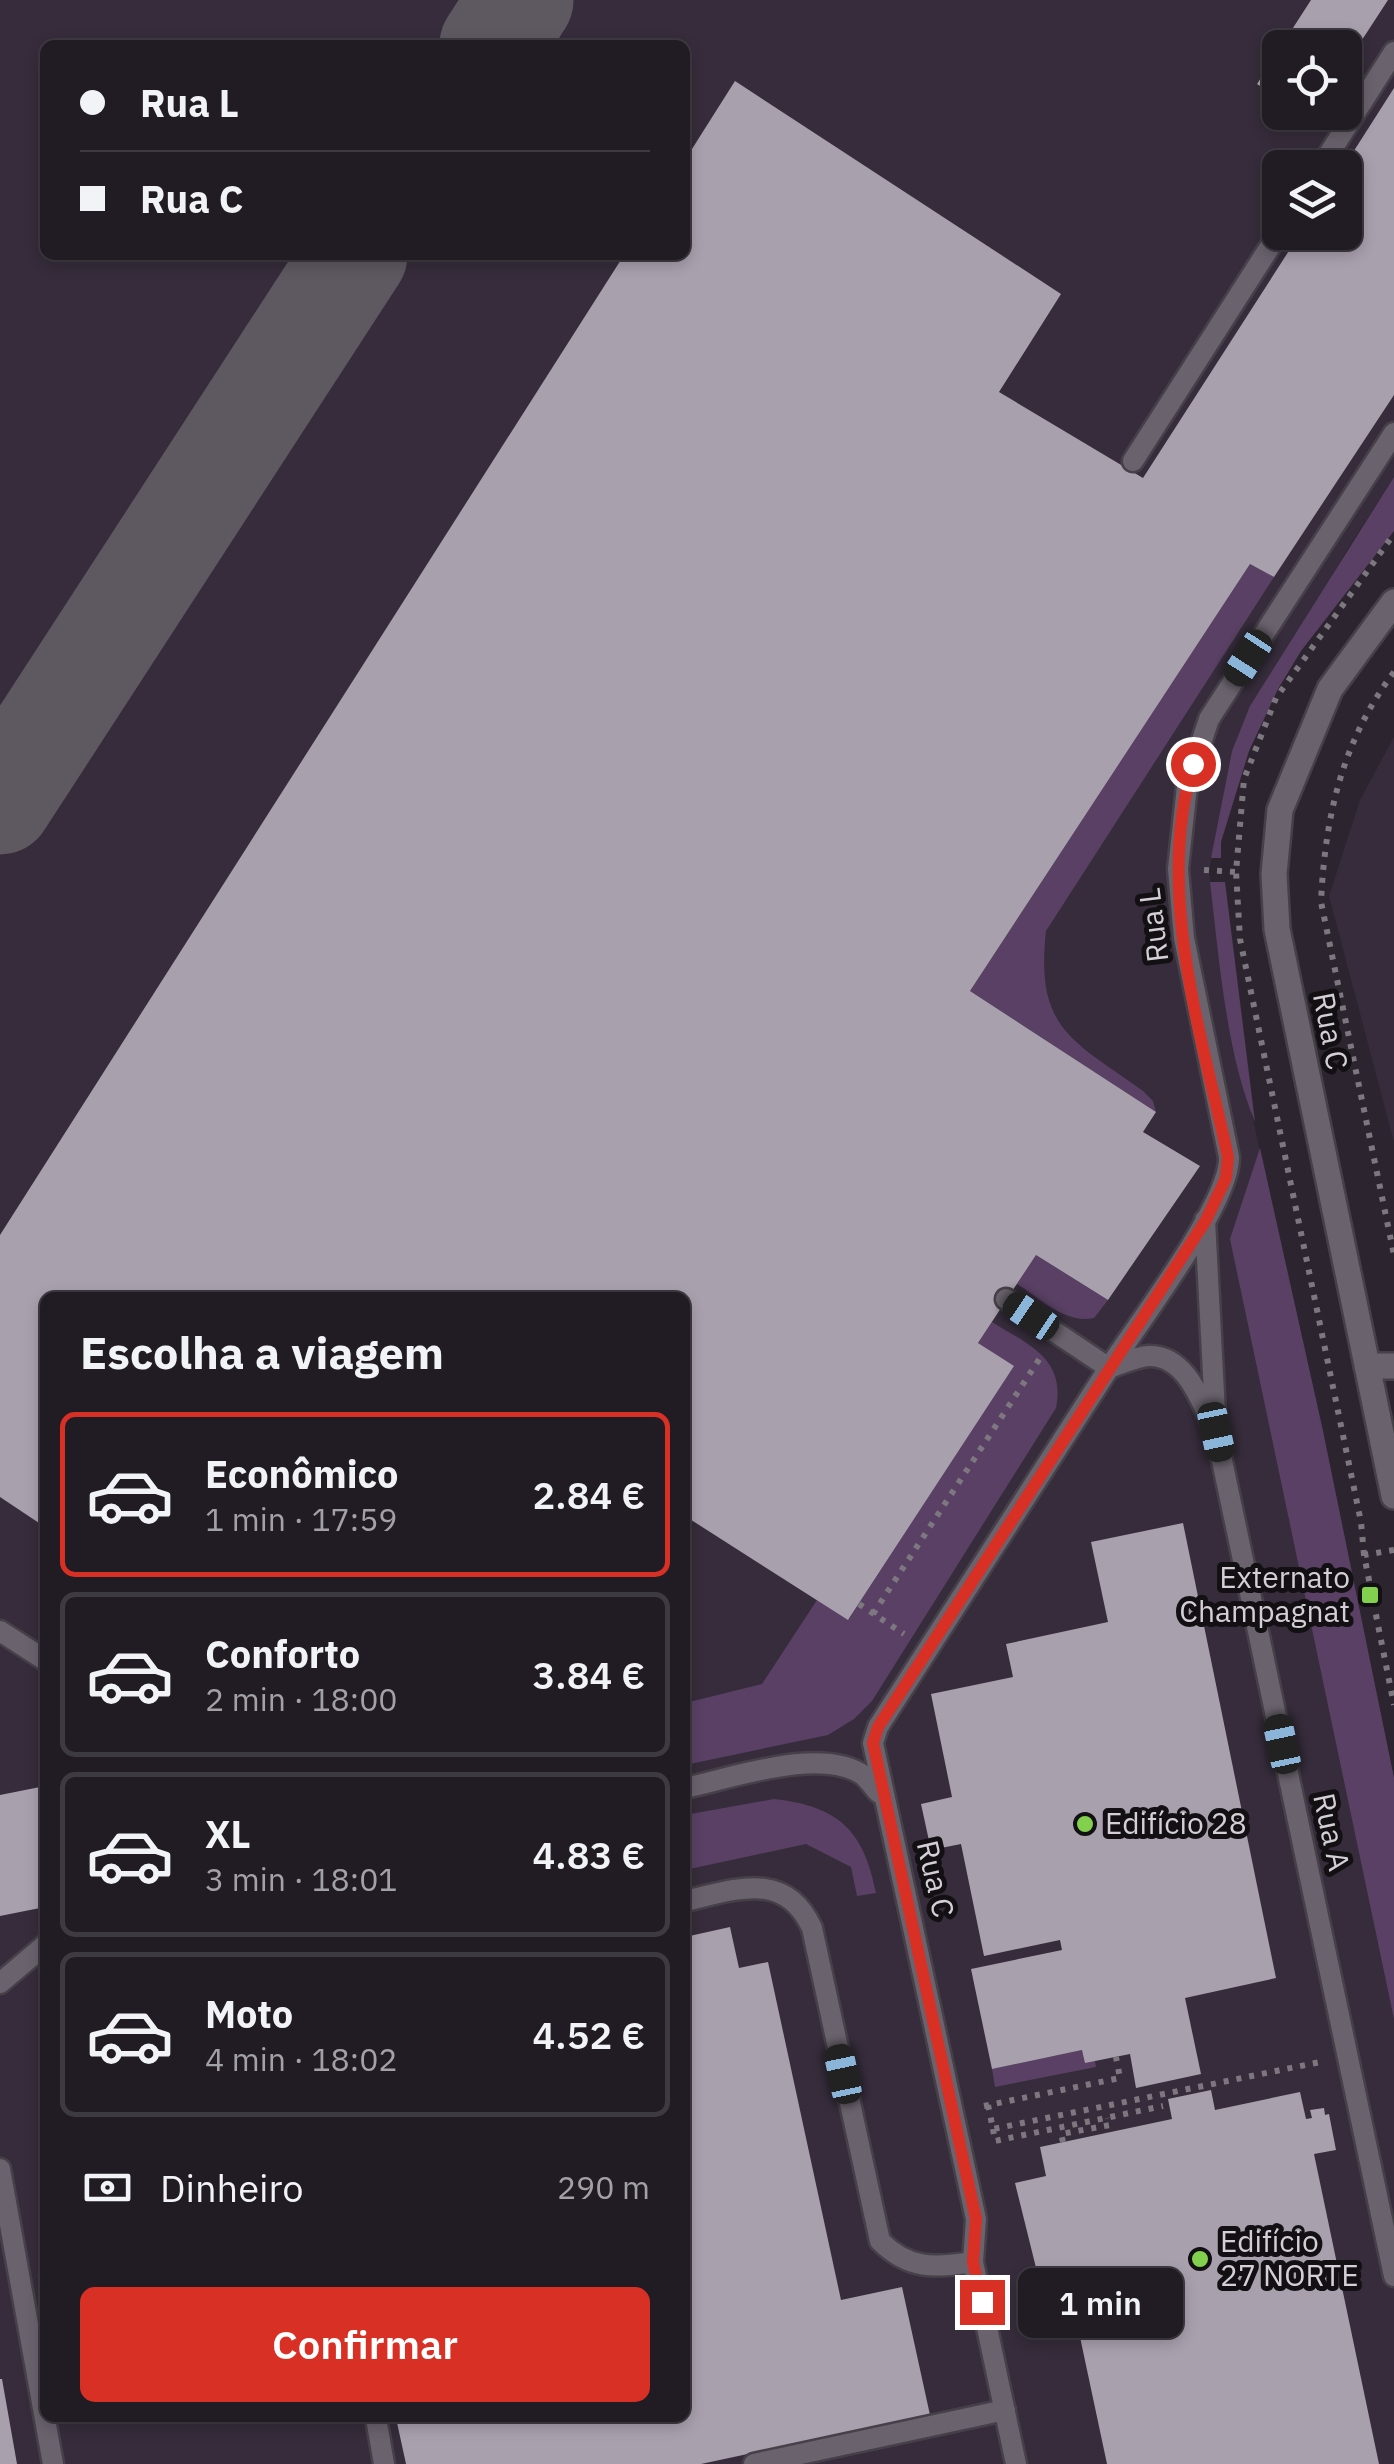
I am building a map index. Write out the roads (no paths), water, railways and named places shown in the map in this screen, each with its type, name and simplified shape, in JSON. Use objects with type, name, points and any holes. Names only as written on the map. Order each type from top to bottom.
[{"type":"street","name":"Rua C","points":[[1394,602],[1330,689],[1280,810],[1274,874],[1278,929],[1394,1496]]},
{"type":"street","points":[[1367,1366],[1394,1366]]},
{"type":"lane","points":[[1331,150],[1394,52]]},
{"type":"lane","points":[[1133,461],[1268,250]]},
{"type":"lane","name":"Rua L","points":[[1206,1220],[1226,1178],[1228,1157],[1193,993],[1178,869],[1187,786],[1210,719],[1394,433]]},
{"type":"lane","points":[[690,1787],[848,1755],[863,1745],[1206,1220]]},
{"type":"lane","name":"Rua A","points":[[1206,1220],[1216,1432],[1394,2276]]},
{"type":"lane","points":[[1006,1299],[1108,1368]]},
{"type":"lane","points":[[1108,1368],[1150,1356],[1168,1362],[1187,1375],[1216,1432]]},
{"type":"lane","points":[[0,1632],[40,1657]]},
{"type":"lane","name":"Rua C","points":[[878,1727],[874,1758],[976,2219],[973,2262],[1016,2464]]},
{"type":"lane","points":[[810,1762],[842,1766],[865,1776],[883,1799]]},
{"type":"lane","points":[[690,1900],[752,1886],[772,1890],[798,1905],[812,1928],[880,2240],[902,2260],[917,2266],[935,2268],[973,2262]]},
{"type":"lane","points":[[0,1982],[40,1949]]},
{"type":"lane","points":[[0,2169],[40,2392]]},
{"type":"lane","points":[[760,2463],[1005,2410]]},
{"type":"lane","points":[[45,2422],[53,2464]]},
{"type":"lane","points":[[377,2422],[384,2464]]},
{"type":"place","name":"Externato Champagnat","points":[[1370,1595]]},
{"type":"place","name":"Edifício 28","points":[[1085,1824]]},
{"type":"place","name":"Edifício 27 NORTE","points":[[1200,2259]]}]
